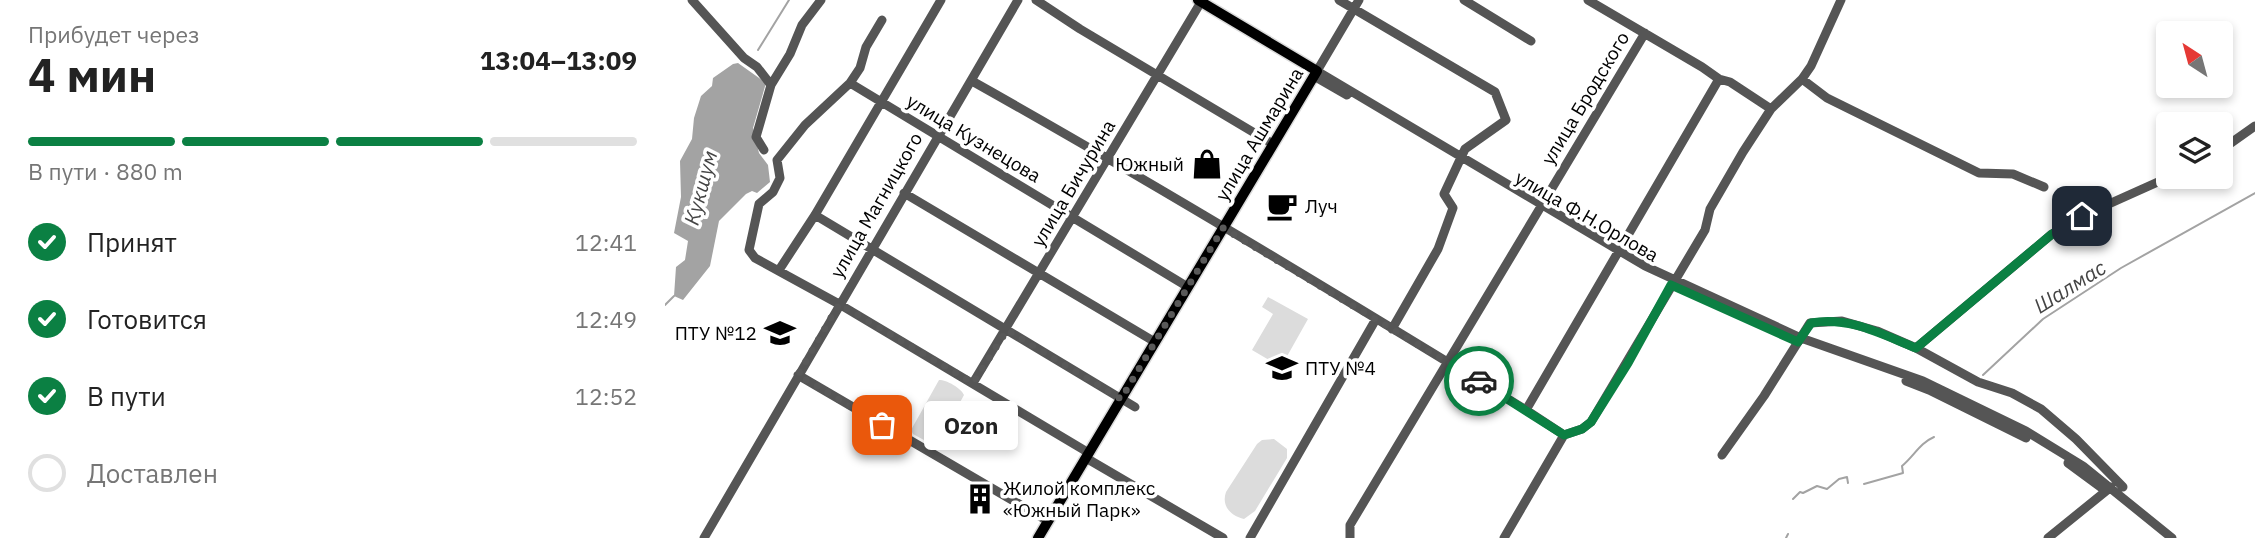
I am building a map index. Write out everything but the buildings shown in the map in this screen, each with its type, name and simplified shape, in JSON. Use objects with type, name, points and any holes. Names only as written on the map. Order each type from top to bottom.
[{"type":"main road","name":"улица Ф.Н.Орлова","points":[[1187,0],[1200,2],[1315,74]]},
{"type":"main road","name":"улица Ашмарина","points":[[1038,538],[1315,74]]},
{"type":"street","points":[[692,0],[771,85]]},
{"type":"street","points":[[764,150],[756,137],[771,85],[790,54],[801,25],[821,0]]},
{"type":"street","points":[[779,271],[815,215],[941,0]]},
{"type":"street","name":"улица Магницкого","points":[[704,538],[1017,0]]},
{"type":"street","points":[[1036,0],[1273,144]]},
{"type":"street","points":[[1339,0],[1357,4],[1495,92],[1506,120],[1469,145],[1460,159],[1444,194],[1453,208],[1438,249],[1392,329]]},
{"type":"street","points":[[1464,0],[1531,41]]},
{"type":"street","points":[[1588,0],[1719,79],[1730,82],[1771,109]]},
{"type":"street","points":[[1504,538],[1564,435],[1582,429],[1591,422],[1628,363],[1705,230],[1710,209],[1771,109],[1802,79],[1821,48],[1841,0]]},
{"type":"street","name":"улица Бичурина","points":[[973,383],[1159,76],[1200,2]]},
{"type":"street","name":"улица Ашмарина","points":[[1315,74],[1357,4]]},
{"type":"street","points":[[882,20],[866,47],[860,68],[850,83],[805,124],[777,160],[780,178],[773,192],[759,204],[750,250],[755,258],[973,383],[1223,538]]},
{"type":"street","name":"улица Бродского","points":[[1350,538],[1350,525],[1645,33]]},
{"type":"street","name":"улица Ф.Н.Орлова","points":[[1315,74],[1617,253],[1673,282],[1800,340],[1929,390],[2053,453],[2114,491],[2172,538]]},
{"type":"street","points":[[1527,410],[1719,79]]},
{"type":"street","points":[[1802,79],[1827,98],[1979,173],[2013,174],[2044,187]]},
{"type":"street","points":[[972,81],[1135,172],[1564,435]]},
{"type":"street","name":"улица Кузнецова","points":[[850,83],[1188,287]]},
{"type":"street","points":[[2233,142],[2255,126]]},
{"type":"street","points":[[1916,348],[2052,234],[2082,216],[2156,183]]},
{"type":"street","points":[[904,192],[1155,342]]},
{"type":"street","points":[[815,215],[1135,407]]},
{"type":"street","points":[[1249,538],[1376,320]]},
{"type":"street","points":[[1722,455],[1811,323],[1842,321],[1877,331],[1916,348],[1978,382],[2004,389],[2041,410],[2076,439],[2114,491],[2048,538]]},
{"type":"street","points":[[798,375],[1048,521]]},
{"type":"street","name":"улица Ф.Н.Орлова","points":[[2114,491],[2163,538]]},
{"type":"shaded area","points":[[1268,297],[1308,319],[1281,367],[1252,350],[1273,314],[1262,307]]},
{"type":"shaded area","points":[[939,380],[953,385],[964,395],[938,443],[933,445],[913,434],[911,430]]},
{"type":"shaded area","points":[[1274,439],[1287,449],[1287,458],[1255,511],[1244,519],[1239,518],[1226,506],[1226,492],[1257,444],[1262,440]]},
{"type":"water","points":[[738,63],[766,83],[753,128],[759,153],[768,165],[770,182],[757,193],[752,191],[746,194],[719,221],[710,266],[683,300],[674,296],[676,267],[685,260],[688,241],[674,233],[681,197],[680,161],[692,139],[694,118],[701,96],[712,86],[713,78]]},
{"type":"waterway","name":"Кукшум","points":[[758,50],[789,0]]},
{"type":"waterway","name":"Шалмас","points":[[1983,375],[2043,319],[2121,268],[2255,193]]},
{"type":"waterway","name":"Кукшум","points":[[665,305],[674,296]]},
{"type":"waterway","name":"Шалмас","points":[[1864,484],[1903,473],[1902,466],[1934,437]]},
{"type":"waterway","name":"Шалмас","points":[[1793,499],[1800,492],[1817,486],[1827,489],[1839,479],[1847,477],[1848,483]]},
{"type":"waterway","name":"Шалмас","points":[[1786,538],[1788,534]]},
{"type":"way so far","points":[[882,425],[798,375],[839,304],[973,383],[1007,330],[1121,399],[1223,228],[1479,381]]},
{"type":"place","name":"Южный","points":[[1207,164]]},
{"type":"place","name":"Луч","points":[[1282,206]]},
{"type":"place","name":"ПТУ №12","points":[[780,333]]},
{"type":"place","name":"ПТУ №4","points":[[1282,368]]},
{"type":"place","name":"Ozon","points":[[882,425]]},
{"type":"place","name":"Жилой комплекс «Южный Парк»","points":[[980,499]]},
{"type":"route","points":[[1479,381],[1564,435],[1582,429],[1591,422],[1628,363],[1671,285],[1798,342],[1811,323],[1831,320],[1877,331],[1916,348],[2052,234],[2082,216]]}]
